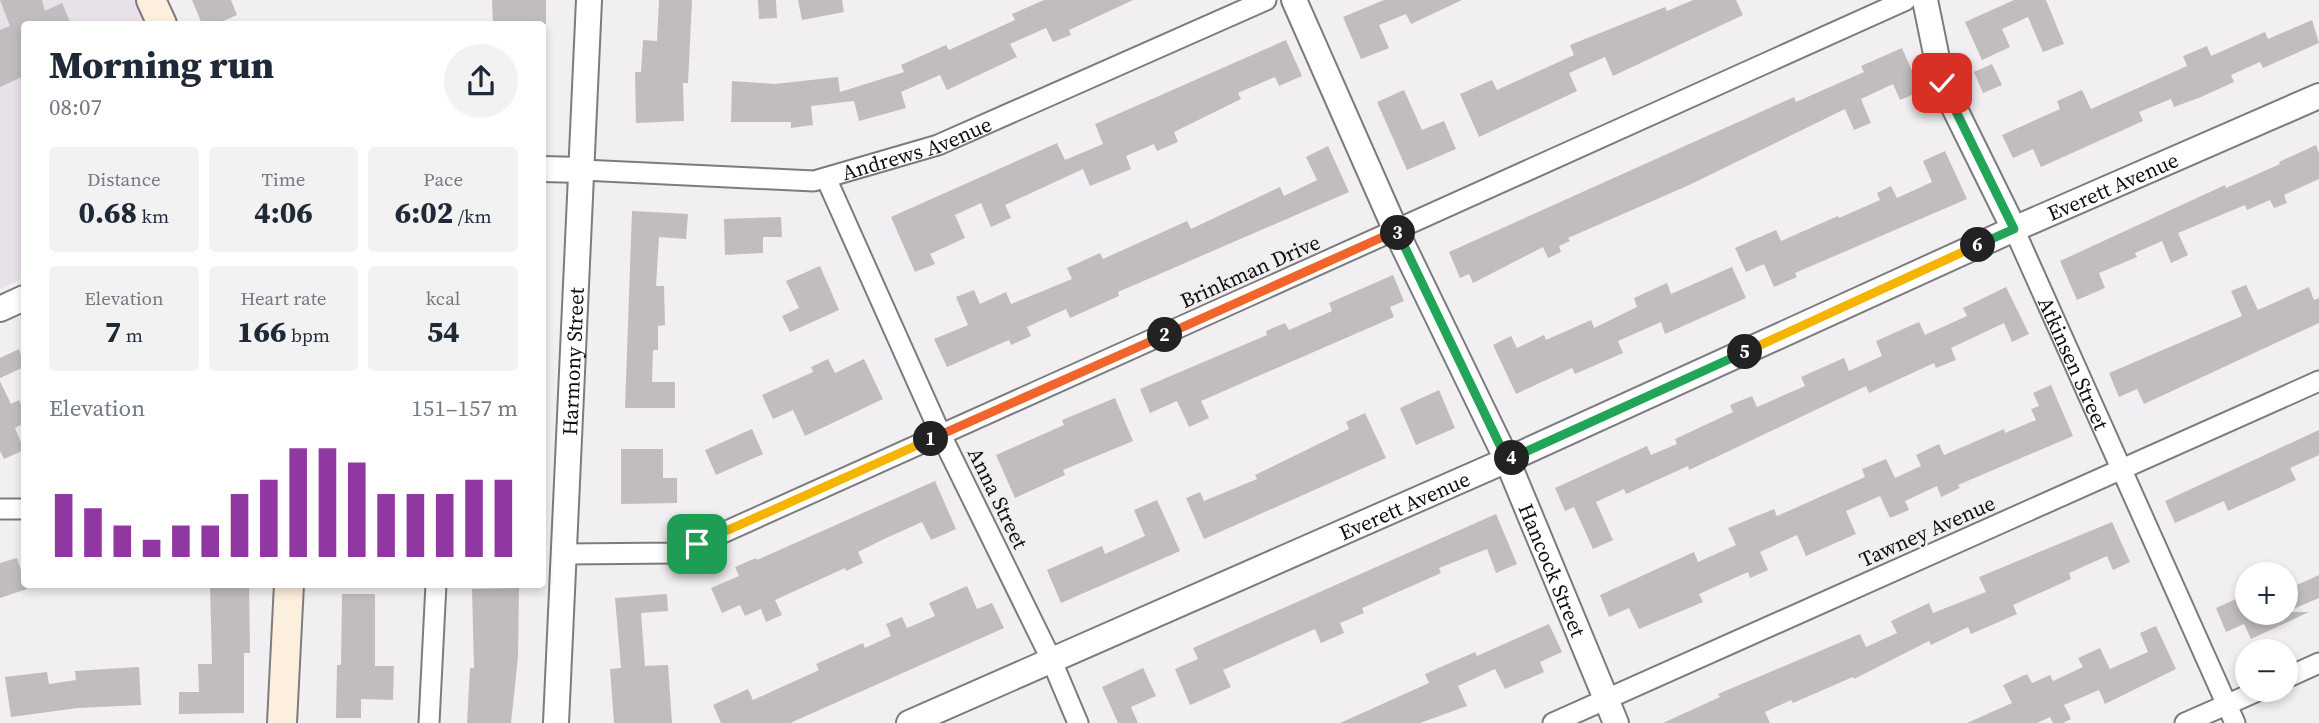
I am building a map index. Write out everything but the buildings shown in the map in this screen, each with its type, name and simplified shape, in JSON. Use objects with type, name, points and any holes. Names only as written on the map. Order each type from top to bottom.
[{"type":"main road","points":[[151,0],[161,21]]},
{"type":"main road","points":[[282,723],[289,588]]},
{"type":"street","name":"Harmony Street","points":[[556,723],[589,0]]},
{"type":"street","name":"Andrews Avenue","points":[[546,169],[814,181],[937,145],[1266,0]]},
{"type":"street","name":"Hancock Street","points":[[1294,0],[1396,231],[1507,460],[1616,723]]},
{"type":"street","name":"Brinkman Drive","points":[[564,554],[678,552],[1906,0]]},
{"type":"street","name":"Atkinsen Street","points":[[1925,0],[1942,83],[2014,229],[2119,470],[2235,723]]},
{"type":"street","name":"Everett Avenue","points":[[909,723],[1507,460],[2014,229],[2319,96]]},
{"type":"street","name":"Anna Street","points":[[826,178],[941,435],[1051,659],[1077,723]]},
{"type":"street","points":[[0,309],[21,299]]},
{"type":"street","name":"Tawney Avenue","points":[[1553,723],[2319,381]]},
{"type":"street","points":[[0,509],[21,509]]},
{"type":"street","points":[[429,723],[436,588]]},
{"type":"street","points":[[2298,673],[2319,663]]},
{"type":"street","points":[[2185,723],[2235,701]]},
{"type":"shaded area","points":[[0,0],[136,0],[146,21],[21,21],[21,279],[0,289]]},
{"type":"route","points":[[697,544],[1396,231],[1507,460],[2014,229],[1942,83]]}]
